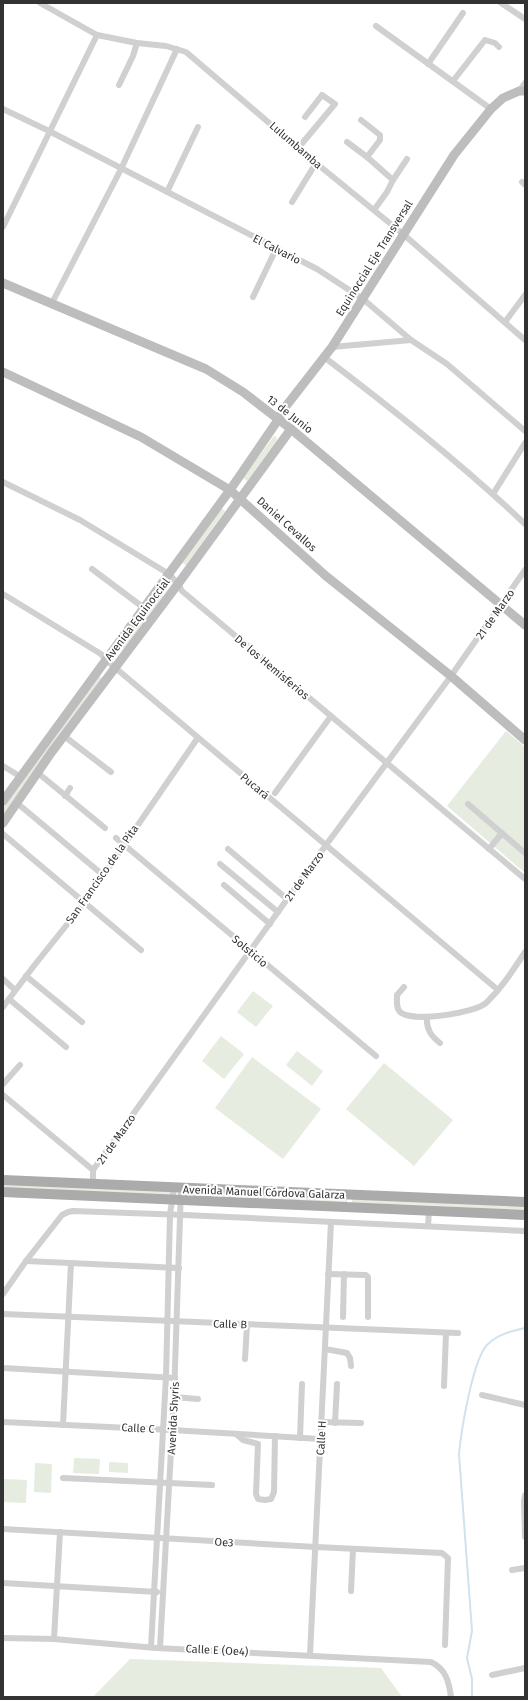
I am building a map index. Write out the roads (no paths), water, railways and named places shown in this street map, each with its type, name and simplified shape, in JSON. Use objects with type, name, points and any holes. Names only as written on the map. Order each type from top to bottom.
[{"type":"main road","name":"Equinoccial Eje Transversal","points":[[278,420],[332,347],[454,155],[491,109],[503,98],[522,91]]},
{"type":"main road","name":"13 de Junio","points":[[3,283],[206,369],[243,392],[290,429],[525,626]]},
{"type":"main road","name":"Daniel Cevallos","points":[[3,372],[141,437],[230,490],[326,576],[451,676],[525,740]]},
{"type":"main road","name":"Avenida Equinoccial","points":[[3,801],[230,490],[278,420]]},
{"type":"main road","name":"Avenida Equinoccial","points":[[3,823],[64,736],[178,584],[290,429]]},
{"type":"main road","name":"Avenida Manuel Córdova Galarza","points":[[3,1180],[93,1185],[525,1202]]},
{"type":"main road","name":"Avenida Manuel Córdova Galarza","points":[[3,1192],[176,1201],[525,1215]]},
{"type":"main road","points":[[349,1194],[349,1207]]},
{"type":"street","name":"Lulumbamba","points":[[40,3],[97,35],[177,49],[192,58],[316,163],[403,234],[525,340]]},
{"type":"street","points":[[501,3],[509,5],[525,19]]},
{"type":"street","points":[[428,64],[463,13]]},
{"type":"street","points":[[376,26],[491,109]]},
{"type":"street","points":[[3,227],[97,35]]},
{"type":"street","points":[[453,81],[484,40],[494,43],[499,47]]},
{"type":"street","points":[[119,85],[133,56],[137,43]]},
{"type":"street","points":[[52,303],[121,169],[177,49]]},
{"type":"street","points":[[522,91],[525,83]]},
{"type":"street","points":[[299,148],[335,104],[322,95],[305,117]]},
{"type":"street","name":"El Calvario","points":[[3,109],[50,131],[317,269],[363,299],[411,340],[448,364],[525,431]]},
{"type":"street","points":[[361,120],[380,135],[380,140],[367,157]]},
{"type":"street","points":[[167,192],[198,127]]},
{"type":"street","points":[[347,142],[393,180]]},
{"type":"street","points":[[374,210],[407,159]]},
{"type":"street","points":[[292,202],[316,163]]},
{"type":"street","points":[[253,297],[276,249]]},
{"type":"street","points":[[505,322],[525,295]]},
{"type":"street","points":[[332,347],[411,340]]},
{"type":"street","points":[[324,357],[408,421],[493,494],[525,524]]},
{"type":"street","points":[[493,494],[525,443]]},
{"type":"street","name":"De los Hemisferios","points":[[3,482],[80,520],[169,574],[182,591],[525,879]]},
{"type":"street","points":[[92,568],[144,608]]},
{"type":"street","name":"21 de Marzo","points":[[93,1185],[93,1170],[326,845],[451,676],[525,570]]},
{"type":"street","name":"Pucará","points":[[4,596],[101,654],[197,739],[326,845],[498,990]]},
{"type":"street","points":[[275,793],[331,716]]},
{"type":"street","points":[[64,736],[111,772]]},
{"type":"street","name":"San Francisco de la Pita","points":[[3,1007],[85,902],[197,739]]},
{"type":"street","points":[[3,766],[21,777]]},
{"type":"street","points":[[38,773],[64,796],[105,828]]},
{"type":"street","points":[[64,796],[70,788]]},
{"type":"street","points":[[17,803],[103,875]]},
{"type":"street","points":[[468,804],[525,853]]},
{"type":"street","points":[[489,848],[502,833]]},
{"type":"street","points":[[3,834],[141,950]]},
{"type":"street","name":"Solsticio","points":[[116,838],[376,1056]]},
{"type":"street","points":[[228,849],[287,899]]},
{"type":"street","points":[[220,864],[278,912]]},
{"type":"street","points":[[224,885],[270,924]]},
{"type":"street","points":[[404,987],[397,995],[397,1007],[401,1013],[409,1016],[436,1017],[481,1006],[498,990],[525,952]]},
{"type":"street","points":[[26,976],[82,1022]]},
{"type":"street","points":[[3,980],[15,990]]},
{"type":"street","points":[[9,998],[66,1047]]},
{"type":"street","points":[[427,1017],[428,1028],[432,1035],[440,1043]]},
{"type":"street","points":[[3,1084],[20,1065]]},
{"type":"street","points":[[3,1095],[93,1170]]},
{"type":"street","name":"Avenida Shyris","points":[[151,1647],[166,1377],[170,1214],[176,1201],[177,1188]]},
{"type":"street","name":"Avenida Shyris","points":[[160,1648],[167,1539],[179,1268],[180,1214],[176,1201]]},
{"type":"street","points":[[428,1226],[429,1211]]},
{"type":"street","points":[[3,1294],[26,1261],[62,1216],[68,1212],[180,1214],[525,1231]]},
{"type":"street","name":"Calle H","points":[[310,1655],[331,1222]]},
{"type":"street","points":[[26,1261],[179,1268]]},
{"type":"street","points":[[63,1425],[71,1263]]},
{"type":"street","points":[[328,1274],[366,1275],[368,1277],[368,1317]]},
{"type":"street","points":[[342,1317],[344,1274]]},
{"type":"street","name":"Calle B","points":[[3,1314],[458,1333]]},
{"type":"street","points":[[245,1359],[247,1325]]},
{"type":"street","points":[[444,1386],[446,1333]]},
{"type":"street","points":[[325,1349],[347,1353],[350,1358],[351,1366]]},
{"type":"street","points":[[3,1368],[175,1378]]},
{"type":"street","points":[[300,1438],[302,1384]]},
{"type":"street","points":[[335,1423],[337,1384]]},
{"type":"street","points":[[482,1395],[525,1405]]},
{"type":"street","points":[[174,1397],[198,1399]]},
{"type":"street","name":"Calle C","points":[[3,1422],[320,1439]]},
{"type":"street","points":[[321,1422],[361,1423]]},
{"type":"street","points":[[236,1434],[243,1440],[258,1444],[256,1494],[258,1499],[265,1500],[271,1499],[274,1492],[276,1436]]},
{"type":"street","points":[[63,1478],[212,1484]]},
{"type":"street","points":[[525,1495],[525,1537]]},
{"type":"street","name":"Oe3","points":[[3,1529],[442,1553],[448,1558],[445,1645]]},
{"type":"street","points":[[54,1639],[60,1532]]},
{"type":"street","points":[[350,1591],[353,1549]]},
{"type":"street","points":[[512,1570],[525,1568]]},
{"type":"street","points":[[3,1582],[164,1592]]},
{"type":"street","name":"Calle E (Oe4)","points":[[3,1638],[54,1639],[160,1648],[431,1662],[437,1665],[446,1675],[450,1697]]},
{"type":"street","points":[[492,1674],[525,1668]]},
{"type":"waterway","points":[[472,1697],[472,1679],[467,1658],[472,1631],[459,1454],[460,1443],[473,1379],[477,1364],[483,1352],[488,1344],[501,1335],[525,1328]]}]
